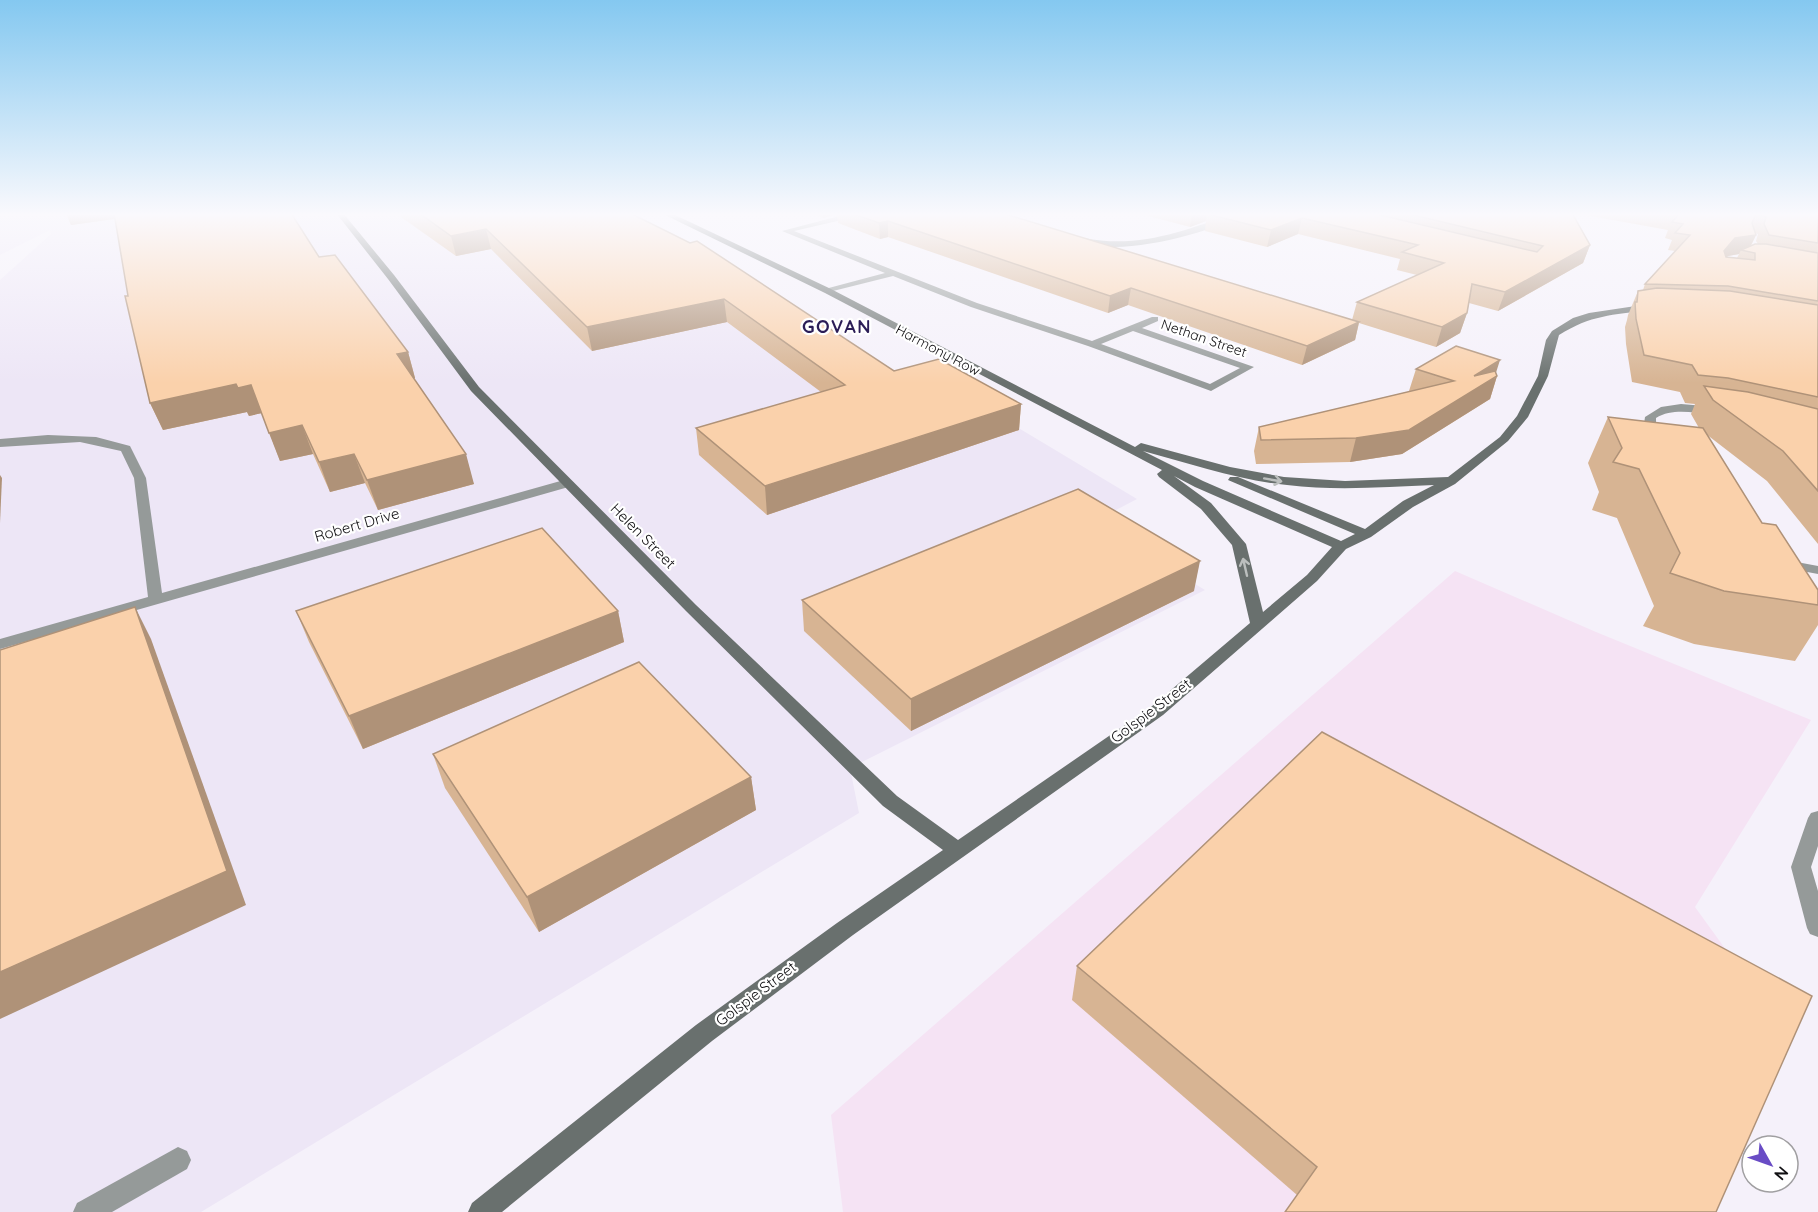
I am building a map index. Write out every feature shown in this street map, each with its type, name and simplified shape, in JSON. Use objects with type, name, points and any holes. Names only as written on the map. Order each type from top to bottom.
[{"type":"street","name":"Helen Street","points":[[385,270],[475,389],[691,608],[890,801],[957,850]]},
{"type":"street","name":"Harmony Row","points":[[783,270],[1199,484],[1341,546]]},
{"type":"street","name":"Nethan Street","points":[[886,270],[974,305],[1092,344],[1212,388],[1249,367],[1133,328]]},
{"type":"street","points":[[828,291],[895,273]]},
{"type":"street","name":"Golspie Street","points":[[481,1212],[704,1034],[845,929],[1157,711],[1312,578],[1341,546],[1366,534],[1408,504],[1451,481],[1504,439],[1522,417],[1544,375],[1551,340],[1555,333],[1576,320],[1592,315],[1656,307]]},
{"type":"street","points":[[1092,344],[1155,319]]},
{"type":"street","points":[[1674,443],[1650,424],[1651,417],[1662,409],[1678,407],[1731,415]]},
{"type":"street","points":[[0,443],[68,438],[95,440],[126,449],[140,478],[156,601]]},
{"type":"street","name":"Harmony Row","points":[[1115,440],[1231,471],[1284,481],[1333,484],[1451,481]]},
{"type":"street","name":"Harmony Row","points":[[1115,440],[1240,481],[1366,534]]},
{"type":"street","name":"Harmony Row","points":[[1115,440],[1192,495],[1220,520],[1239,544],[1258,624]]},
{"type":"street","name":"Robert Drive","points":[[0,644],[568,483]]},
{"type":"street","points":[[1793,580],[1778,558],[1818,570]]},
{"type":"street","points":[[1818,818],[1801,867],[1818,928]]},
{"type":"street","points":[[86,1212],[178,1160]]},
{"type":"shaded area","points":[[12,270],[713,270],[884,380],[922,370],[1137,499],[1093,522],[1205,590],[850,768],[859,813],[201,1212],[0,1212],[0,280]]},
{"type":"shaded area","points":[[1455,571],[1596,632],[1811,720],[1695,907],[1784,1030],[1700,1212],[843,1212],[831,1115]]},
{"type":"building","points":[[124,270],[346,270],[408,352],[397,354],[466,454],[367,480],[354,454],[319,462],[302,425],[269,433],[251,385],[238,388],[236,384],[150,403],[125,296],[128,296]]},
{"type":"building","points":[[528,270],[740,270],[894,371],[939,359],[1021,404],[765,486],[696,428],[845,385],[724,299],[587,327]]},
{"type":"building","points":[[1032,270],[1187,270],[1359,322],[1307,346],[1131,288],[1110,296]]},
{"type":"building","points":[[1429,270],[1546,270],[1505,292],[1472,284],[1467,313],[1442,327],[1357,302]]},
{"type":"building","points":[[1658,270],[1818,270],[1818,301],[1728,286],[1645,284]]},
{"type":"building","points":[[1657,288],[1730,291],[1818,305],[1818,397],[1728,378],[1698,375],[1692,365],[1644,355],[1636,319],[1635,302],[1637,302],[1638,291]]},
{"type":"building","points":[[1456,346],[1500,360],[1474,376],[1495,371],[1497,376],[1409,430],[1356,438],[1261,440],[1259,427],[1454,381],[1416,369]]},
{"type":"building","points":[[1704,386],[1748,392],[1818,409],[1818,491],[1783,451],[1713,400]]},
{"type":"building","points":[[1608,417],[1703,428],[1762,523],[1776,525],[1818,590],[1818,605],[1724,591],[1670,573],[1680,553],[1639,469],[1613,462],[1622,448]]},
{"type":"building","points":[[1078,489],[1200,561],[911,699],[802,600]]},
{"type":"building","points":[[542,528],[618,611],[349,716],[296,611]]},
{"type":"building","points":[[135,607],[227,871],[0,972],[0,650]]},
{"type":"building","points":[[639,662],[751,777],[527,897],[433,754]]},
{"type":"building","points":[[1322,732],[1812,996],[1751,1134],[1740,1134],[1740,1158],[1716,1212],[1285,1212],[1317,1167],[1077,966]]},
{"type":"district","name":"GOVAN","points":[[837,327]]}]
